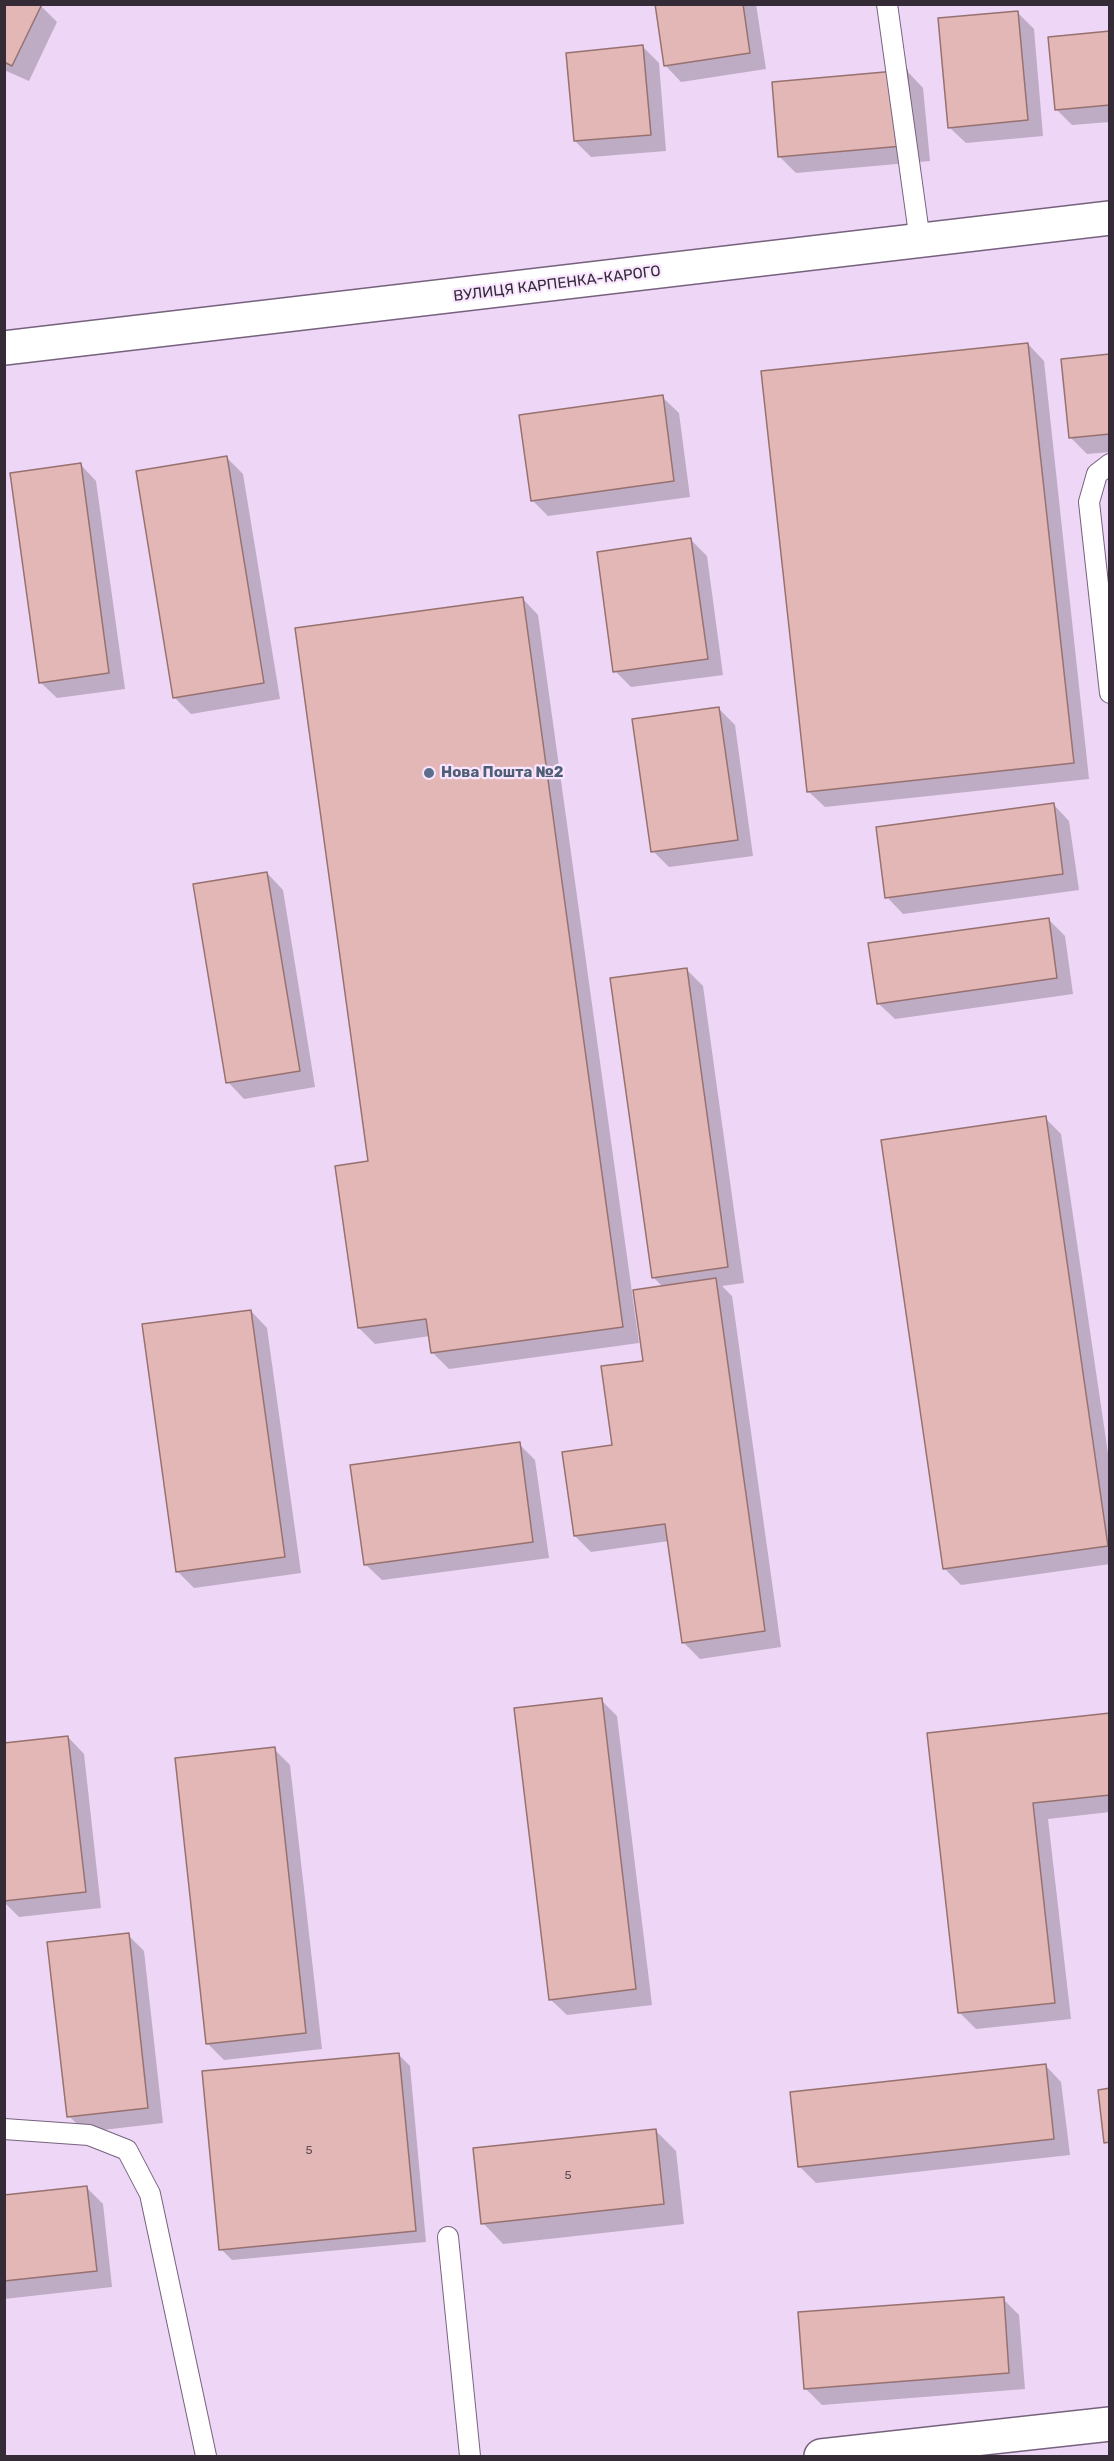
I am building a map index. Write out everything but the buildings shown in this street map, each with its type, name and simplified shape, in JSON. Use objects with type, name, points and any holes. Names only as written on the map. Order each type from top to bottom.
[{"type":"street","name":"ВУЛИЦЯ КАРПЕНКА-КАРОГО","points":[[4,348],[1110,218]]},
{"type":"street","points":[[821,2457],[1110,2424]]},
{"type":"lane","points":[[887,4],[920,241]]},
{"type":"lane","points":[[1110,465],[1097,474],[1089,502],[1110,693]]},
{"type":"lane","points":[[4,2129],[89,2135],[127,2150],[150,2194],[206,2457]]},
{"type":"lane","points":[[448,2237],[470,2457]]},
{"type":"place","name":"Нова Пошта №2","points":[[429,773]]}]
